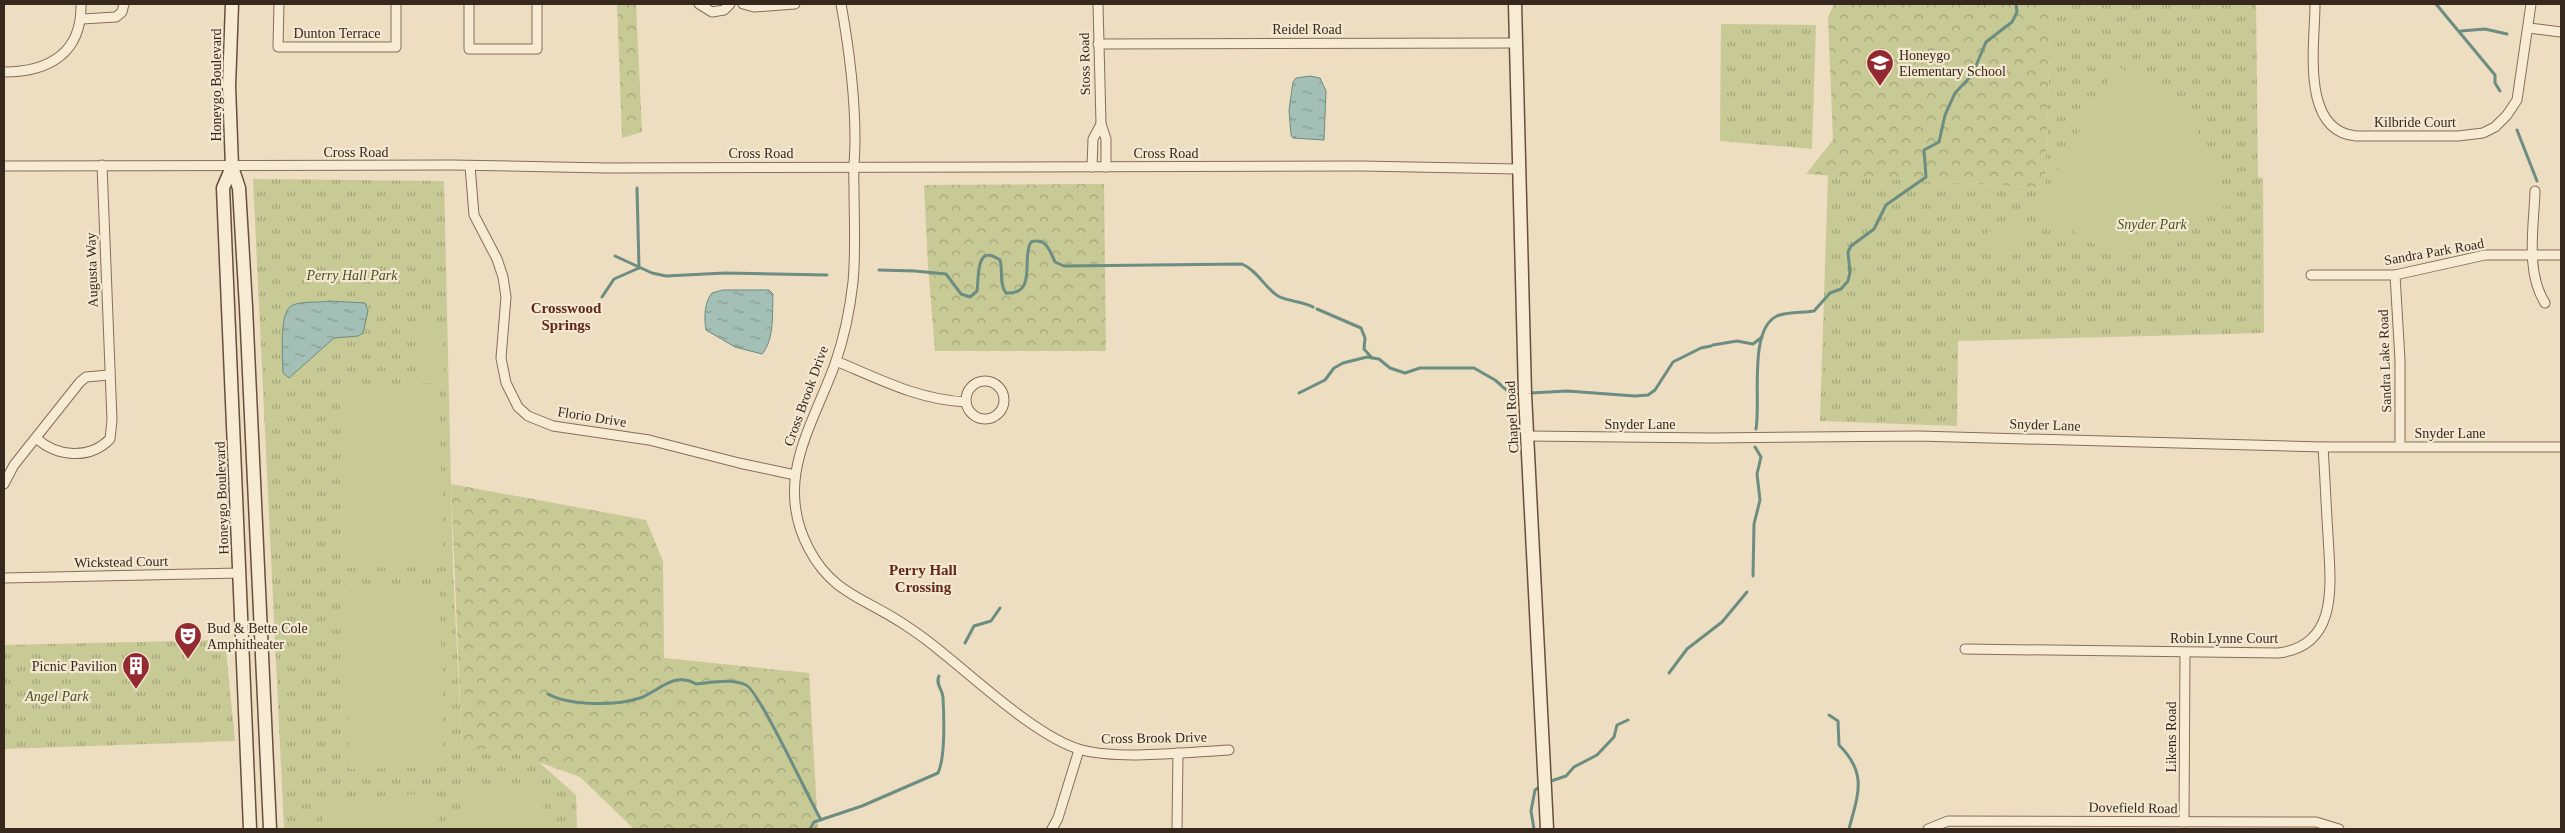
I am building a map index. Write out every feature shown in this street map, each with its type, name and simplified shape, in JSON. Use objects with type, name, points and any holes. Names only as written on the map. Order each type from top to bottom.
[{"type":"main road","name":"Honeygo Boulevard","points":[[232,4],[229,60],[232,167],[239,188],[246,307],[270,829]]},
{"type":"main road","name":"Chapel Road","points":[[1515,4],[1518,169],[1522,211],[1528,436],[1547,829]]},
{"type":"main road","name":"Honeygo Boulevard","points":[[232,167],[223,188],[250,829]]},
{"type":"street","points":[[4,72],[22,72],[50,64],[68,48],[82,19],[81,4]]},
{"type":"street","points":[[82,19],[116,18],[122,12],[124,4]]},
{"type":"street","name":"Dunton Terrace","points":[[279,4],[278,46],[396,47],[396,4]]},
{"type":"street","points":[[469,4],[469,49],[537,49],[537,4]]},
{"type":"street","points":[[700,4],[712,12],[724,10],[730,4]]},
{"type":"street","points":[[744,4],[754,7],[795,4]]},
{"type":"street","name":"Cross Brook Drive","points":[[840,4],[848,41],[853,94],[855,261],[848,321],[836,361],[800,449],[795,475],[794,500],[798,522],[809,550],[830,578],[852,597],[900,622],[1028,721],[1079,750],[1112,754],[1229,750]]},
{"type":"street","name":"Stoss Road","points":[[1098,4],[1100,124],[1106,139],[1106,167]]},
{"type":"street","name":"Kilbride Court","points":[[2315,4],[2315,77],[2318,103],[2328,123],[2346,135],[2458,136],[2483,132],[2495,127],[2508,114],[2517,100],[2531,4]]},
{"type":"street","points":[[2528,28],[2561,32]]},
{"type":"street","name":"Reidel Road","points":[[1098,44],[1516,43]]},
{"type":"street","name":"Stoss Road","points":[[1092,167],[1093,138],[1100,124]]},
{"type":"street","name":"Augusta Way","points":[[36,438],[46,447],[63,453],[95,451],[110,439],[112,428],[102,165]]},
{"type":"street","name":"Cross Road","points":[[4,166],[232,167],[279,165],[607,168],[1361,166],[1518,169]]},
{"type":"street","name":"Florio Drive","points":[[470,166],[474,215],[497,258],[503,277],[506,296],[501,358],[506,383],[518,407],[528,416],[553,426],[650,440],[795,475]]},
{"type":"street","points":[[2535,191],[2533,254],[2536,280],[2546,303]]},
{"type":"street","name":"Sandra Park Road","points":[[2311,275],[2395,275],[2485,255],[2561,255]]},
{"type":"street","name":"Sandra Lake Road","points":[[2395,275],[2400,360],[2400,446]]},
{"type":"street","points":[[836,361],[912,393],[941,401],[966,402]]},
{"type":"street","points":[[4,484],[14,465],[80,382],[86,377],[109,375]]},
{"type":"street","points":[[980,382],[994,384],[1001,391],[1004,398],[1000,411],[992,418],[985,419],[973,415],[966,402],[971,388],[980,382]]},
{"type":"street","name":"Snyder Lane","points":[[1528,436],[1711,438],[1918,436],[2323,447],[2561,447]]},
{"type":"street","name":"Robin Lynne Court","points":[[1965,649],[2185,653],[2289,652],[2304,646],[2322,626],[2328,608],[2330,593],[2323,447]]},
{"type":"street","name":"Wickstead Court","points":[[4,578],[240,573]]},
{"type":"street","name":"Likens Road","points":[[2184,822],[2185,653]]},
{"type":"street","points":[[1052,829],[1058,818],[1079,750]]},
{"type":"street","points":[[1177,829],[1178,752]]},
{"type":"street","name":"Dovefield Road","points":[[1928,829],[1948,821],[2316,822],[2339,829]]},
{"type":"green space","points":[[617,4],[636,4],[642,132],[622,138]]},
{"type":"green space","name":"Honeygo Elementary School","points":[[1834,4],[2051,4],[2045,188],[1806,174],[1833,140],[1828,17]]},
{"type":"green space","name":"Snyder Park","points":[[2051,4],[2256,4],[2258,177],[2263,178],[2264,333],[1958,341],[1957,426],[1820,421],[1828,175],[2045,188]]},
{"type":"green space","points":[[1721,24],[1816,25],[1812,149],[1720,141]]},
{"type":"green space","points":[[2117,66],[2203,116],[2196,129],[2232,203],[2143,244],[2137,231],[2121,259],[2035,209]]},
{"type":"green space","name":"Perry Hall Park","points":[[253,179],[444,181],[453,570],[462,748],[505,750],[534,758],[576,795],[577,829],[284,829]]},
{"type":"green space","points":[[1104,184],[1106,351],[935,351],[924,185]]},
{"type":"green space","points":[[2022,216],[2032,237],[1997,253],[1987,232]]},
{"type":"green space","points":[[416,326],[443,326],[444,383],[417,383]]},
{"type":"green space","points":[[439,390],[444,566],[345,568],[340,392]]},
{"type":"green space","points":[[451,484],[646,520],[663,561],[664,658],[809,673],[818,829],[634,829],[580,777],[505,750],[462,749]]},
{"type":"green space","points":[[440,590],[444,767],[349,769],[345,592]]},
{"type":"green space","name":"Angel Park","points":[[225,640],[235,741],[4,749],[4,645]]},
{"type":"green space","points":[[543,783],[544,829],[462,829],[460,785]]},
{"type":"green space","points":[[437,793],[439,829],[323,829],[321,800]]},
{"type":"water","points":[[1310,76],[1320,78],[1326,91],[1324,140],[1293,138],[1291,135],[1289,110],[1293,82],[1296,78]]},
{"type":"water","points":[[723,290],[769,290],[773,294],[771,333],[762,354],[735,347],[706,330],[707,301],[712,293]]},
{"type":"water","points":[[329,301],[365,303],[368,311],[363,333],[358,336],[334,338],[289,378],[283,373],[282,347],[283,325],[288,309],[297,304]]},
{"type":"waterway","points":[[1756,429],[1759,351],[1762,335],[1768,324],[1781,314],[1814,311],[1830,293],[1841,289],[1848,281],[1850,272],[1848,252],[1851,246],[1874,229],[1886,205],[1926,177],[1924,150],[1939,142],[1945,115],[1955,93],[1972,75],[1986,42],[2012,22],[2017,12],[2016,4]]},
{"type":"waterway","points":[[2436,4],[2495,75],[2495,83],[2500,91]]},
{"type":"waterway","points":[[2461,31],[2485,29],[2507,34]]},
{"type":"waterway","points":[[2517,130],[2537,181]]},
{"type":"waterway","points":[[637,188],[639,268]]},
{"type":"waterway","points":[[879,270],[946,274],[961,294],[970,297],[977,291],[982,259],[986,256],[992,256],[1000,260],[1004,290],[1006,293],[1016,292],[1022,288],[1025,282],[1028,249],[1031,242],[1040,241],[1047,246],[1055,262],[1064,266],[1242,264],[1248,267],[1278,296],[1313,307]]},
{"type":"waterway","points":[[615,256],[652,273],[666,276],[725,273],[827,275]]},
{"type":"waterway","points":[[602,297],[614,279],[639,268]]},
{"type":"waterway","points":[[1317,309],[1361,328],[1365,338],[1364,349],[1372,358]]},
{"type":"waterway","points":[[1713,345],[1737,341],[1753,344],[1762,337]]},
{"type":"waterway","points":[[1531,393],[1567,391],[1635,396],[1648,395],[1655,390],[1673,362],[1701,348],[1711,346]]},
{"type":"waterway","points":[[1299,393],[1325,380],[1334,368],[1343,363],[1367,357],[1379,359],[1390,368],[1405,373],[1420,368],[1474,368],[1495,380],[1510,393],[1520,395]]},
{"type":"waterway","points":[[1753,576],[1754,524],[1760,500],[1757,474],[1761,457],[1755,447]]},
{"type":"waterway","points":[[1669,673],[1687,649],[1722,622],[1747,592]]},
{"type":"waterway","points":[[965,643],[974,626],[991,621],[1000,608]]},
{"type":"waterway","points":[[810,829],[814,822],[862,806],[938,773],[941,766],[944,736],[943,698],[938,682],[939,676]]},
{"type":"waterway","points":[[548,694],[568,701],[593,704],[630,701],[647,695],[674,681],[681,680],[696,684],[727,681],[746,685],[762,706],[821,820]]},
{"type":"waterway","points":[[1829,715],[1838,721],[1839,745],[1854,765],[1857,775],[1857,795],[1849,829]]},
{"type":"waterway","points":[[1548,782],[1566,776],[1574,767],[1597,755],[1614,737],[1617,725],[1628,720]]},
{"type":"waterway","points":[[1534,829],[1531,811],[1535,790],[1542,785]]},
{"type":"place","name":"Honeygo Elementary School","points":[[1880,87]]},
{"type":"place","name":"Bud & Bette Cole Amphitheater","points":[[188,660]]},
{"type":"place","name":"Picnic Pavilion","points":[[136,690]]},
{"type":"district","name":"Crosswood Springs","points":[[566,316]]},
{"type":"district","name":"Perry Hall Crossing","points":[[923,578]]}]
